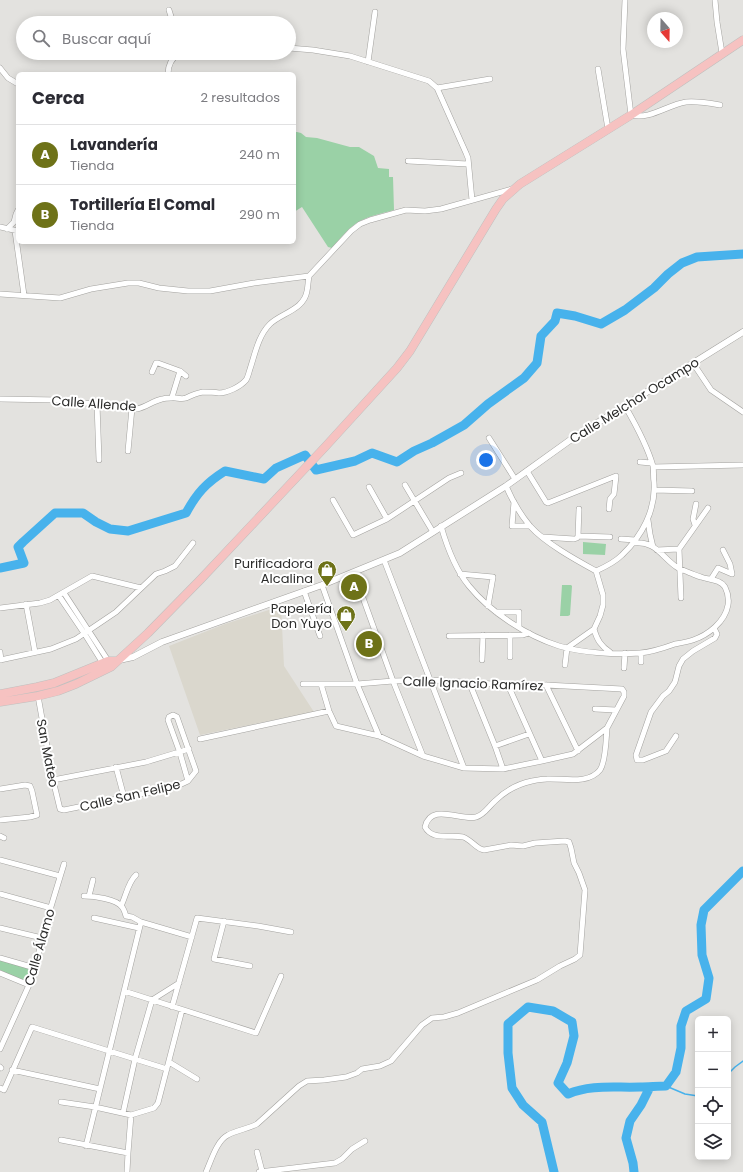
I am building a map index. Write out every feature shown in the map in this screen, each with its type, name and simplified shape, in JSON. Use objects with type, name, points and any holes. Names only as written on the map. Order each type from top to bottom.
[{"type":"main road","points":[[0,702],[38,696],[58,691],[76,684],[110,664],[148,633],[202,579],[397,368],[410,351],[503,199],[514,189],[631,115],[743,40]]},
{"type":"main road","points":[[0,694],[54,683],[110,664]]},
{"type":"street","points":[[625,0],[623,49],[631,115],[642,117],[686,102],[720,104]]},
{"type":"street","points":[[715,0],[722,53]]},
{"type":"street","points":[[169,10],[171,16]]},
{"type":"street","points":[[368,62],[375,12]]},
{"type":"street","points":[[296,49],[343,55],[424,78],[429,81],[437,88],[468,158],[472,200]]},
{"type":"street","points":[[168,72],[170,62],[172,60]]},
{"type":"street","points":[[0,68],[8,78],[16,83]]},
{"type":"street","points":[[598,69],[608,129]]},
{"type":"street","points":[[437,88],[490,79]]},
{"type":"street","points":[[408,161],[468,164]]},
{"type":"street","points":[[0,294],[60,298],[91,289],[128,283],[139,283],[160,288],[188,291],[210,291],[254,283],[308,276],[351,231],[360,224],[406,210],[425,211],[441,209],[514,189]]},
{"type":"street","points":[[7,228],[14,222],[16,214]]},
{"type":"street","points":[[0,227],[16,231]]},
{"type":"street","points":[[18,244],[24,295]]},
{"type":"street","name":"Calle Allende","points":[[0,399],[58,400],[137,409],[161,399],[172,397],[186,398],[196,394],[208,392],[220,393],[239,386],[246,380],[264,330],[279,317],[292,311],[303,302],[307,293],[308,276]]},
{"type":"street","name":"Calle Melchor Ocampo","points":[[110,664],[133,657],[162,642],[187,632],[322,585],[400,553],[506,486],[573,438],[743,332]]},
{"type":"street","points":[[152,372],[156,363],[180,371],[186,376]]},
{"type":"street","points":[[693,363],[711,390],[743,412]]},
{"type":"street","points":[[172,397],[180,371]]},
{"type":"street","points":[[97,404],[99,460]]},
{"type":"street","points":[[596,571],[607,566],[622,555],[634,541],[648,520],[652,508],[654,490],[652,465],[637,426],[625,406]]},
{"type":"street","points":[[128,451],[132,408]]},
{"type":"street","points":[[490,438],[515,479]]},
{"type":"street","points":[[640,462],[652,465],[743,465]]},
{"type":"street","points":[[527,471],[548,504],[616,476],[614,494],[610,499],[609,506]]},
{"type":"street","points":[[333,500],[353,535],[387,519],[449,478],[461,473]]},
{"type":"street","points":[[405,485],[433,532]]},
{"type":"street","points":[[506,486],[514,502],[530,526],[542,537],[596,571],[603,596],[603,605],[600,616],[594,629],[567,648],[565,665]]},
{"type":"street","points":[[369,487],[387,519]]},
{"type":"street","points":[[654,490],[692,491]]},
{"type":"street","points":[[514,502],[512,526],[530,526]]},
{"type":"street","points":[[695,525],[693,519],[696,504]]},
{"type":"street","points":[[681,598],[679,549],[708,508]]},
{"type":"street","points":[[578,536],[579,509]]},
{"type":"street","points":[[648,520],[650,534],[655,548]]},
{"type":"street","points":[[441,526],[445,541],[460,574],[470,588],[488,606],[529,633],[567,648],[611,653],[641,653],[694,640],[714,628],[725,616],[729,601],[725,587],[721,583],[680,569],[655,548],[645,543],[621,540]]},
{"type":"street","points":[[542,537],[574,539],[578,536],[610,537]]},
{"type":"street","points":[[0,652],[1,660],[64,644],[87,632],[116,612],[156,574],[175,566],[193,544]]},
{"type":"street","points":[[655,548],[679,549]]},
{"type":"street","points":[[711,579],[718,568],[732,574],[730,564],[723,550]]},
{"type":"street","points":[[384,560],[464,768]]},
{"type":"street","points":[[354,573],[393,681],[423,756]]},
{"type":"street","points":[[460,574],[493,577],[488,606]]},
{"type":"street","points":[[0,608],[40,603],[59,596],[92,576],[141,588]]},
{"type":"street","points":[[322,585],[358,684],[379,736]]},
{"type":"street","points":[[304,591],[320,636]]},
{"type":"street","points":[[64,593],[87,632]]},
{"type":"street","points":[[59,596],[110,664]]},
{"type":"street","points":[[26,604],[35,652]]},
{"type":"street","points":[[495,612],[519,612],[519,627]]},
{"type":"street","points":[[676,736],[666,751],[643,760],[637,760],[636,755],[651,712],[675,682],[679,666],[683,659],[693,651],[715,638],[717,634],[714,628]]},
{"type":"street","points":[[594,629],[596,637],[602,646],[611,653]]},
{"type":"street","points":[[449,636],[523,636],[529,633]]},
{"type":"street","points":[[482,660],[483,635]]},
{"type":"street","points":[[510,635],[510,657]]},
{"type":"street","points":[[624,668],[625,653]]},
{"type":"street","points":[[641,653],[641,662]]},
{"type":"street","name":"Calle Ignacio Ramírez","points":[[303,684],[358,684],[431,680],[508,685],[546,685],[622,689],[624,696],[616,710]]},
{"type":"street","points":[[469,682],[503,769]]},
{"type":"street","points":[[321,684],[329,711],[336,726],[379,736],[423,756],[464,768],[503,769],[573,754],[607,728]]},
{"type":"street","points":[[508,685],[542,761]]},
{"type":"street","points":[[546,685],[578,751]]},
{"type":"street","name":"San Mateo","points":[[38,696],[53,780],[60,809]]},
{"type":"street","points":[[206,1172],[220,1140],[227,1135],[250,1128],[257,1124],[299,1086],[307,1082],[346,1077],[357,1073],[362,1069],[380,1066],[391,1061],[426,1021],[432,1018],[444,1017],[458,1013],[510,992],[550,973],[580,955],[585,890],[574,863],[569,842],[535,843],[523,846],[511,845],[480,850],[471,841],[464,837],[440,836],[427,830],[425,827],[428,819],[434,815],[445,814],[471,817],[478,816],[499,797],[514,787],[530,782],[548,779],[583,779],[594,775],[600,769],[603,762],[607,728],[616,710],[595,709]]},
{"type":"street","points":[[200,739],[329,711]]},
{"type":"street","points":[[53,780],[146,762],[180,753],[189,749],[177,717],[173,715],[168,719],[180,753],[188,781]]},
{"type":"street","points":[[495,746],[529,734]]},
{"type":"street","name":"Calle San Felipe","points":[[60,809],[64,810],[175,787],[188,781],[196,771],[189,749]]},
{"type":"street","points":[[116,767],[124,797]]},
{"type":"street","points":[[0,789],[25,785],[30,786],[37,815],[0,820]]},
{"type":"street","points":[[0,860],[60,876]]},
{"type":"street","name":"Calle Álamo","points":[[0,1049],[29,985],[35,968],[42,938],[64,864]]},
{"type":"street","points":[[121,906],[129,885],[136,875]]},
{"type":"street","points":[[93,880],[86,896],[100,897],[116,903],[121,906],[126,916],[132,917],[141,922],[192,936]]},
{"type":"street","points":[[0,894],[51,908]]},
{"type":"street","points":[[94,918],[139,928]]},
{"type":"street","points":[[172,1006],[197,918],[291,932]]},
{"type":"street","points":[[224,921],[214,959],[250,966]]},
{"type":"street","points":[[86,1146],[141,922]]},
{"type":"street","points":[[0,928],[42,938]]},
{"type":"street","points":[[0,958],[35,968]]},
{"type":"street","points":[[0,973],[29,985]]},
{"type":"street","points":[[124,991],[256,1033],[281,976]]},
{"type":"street","points":[[123,1113],[152,1000],[179,983]]},
{"type":"street","points":[[61,1102],[96,1107],[131,1115],[154,1108],[158,1103],[182,1010]]},
{"type":"street","points":[[0,1088],[4,1090],[32,1027],[167,1069]]},
{"type":"street","points":[[169,1062],[197,1079]]},
{"type":"street","points":[[12,1070],[100,1089]]},
{"type":"street","points":[[127,1172],[131,1115]]},
{"type":"street","points":[[61,1140],[128,1153]]},
{"type":"street","points":[[257,1152],[261,1171],[335,1163],[342,1159],[352,1149],[365,1141]]},
{"type":"shaded area","points":[[281,606],[284,666],[314,712],[200,735],[169,646],[225,624]]},
{"type":"green space","points":[[296,132],[301,133],[306,137],[317,138],[350,147],[359,147],[374,156],[378,168],[389,169],[389,177],[393,177],[394,210],[360,221],[348,230],[332,248],[328,247],[302,207],[296,211]]},
{"type":"green space","points":[[583,542],[606,544],[605,555],[583,554]]},
{"type":"green space","points":[[562,585],[572,586],[570,615],[568,616],[560,616]]},
{"type":"green space","points":[[0,960],[32,969],[27,983],[0,970]]},
{"type":"waterway","points":[[0,568],[24,563],[18,547],[55,513],[83,513],[110,529],[128,531],[186,513],[202,489],[225,471],[264,479],[276,468],[305,455],[316,470],[355,461],[372,453],[397,462],[414,451],[432,443],[464,425],[488,404],[524,378],[537,363],[541,336],[555,321],[557,313],[575,316],[601,324],[625,310],[654,288],[682,263],[697,257],[743,254]]},
{"type":"waterway","points":[[554,1172],[542,1122],[523,1105],[512,1088],[508,1053],[508,1024],[528,1007],[553,1011],[572,1022],[574,1036],[567,1063],[558,1083],[568,1094],[586,1089],[604,1087],[666,1086],[676,1072],[681,1048],[681,1026],[686,1011],[706,999],[709,978],[702,955],[701,925],[704,910],[743,871]]},
{"type":"waterway","points":[[731,1071],[743,1061]]},
{"type":"waterway","points":[[666,1086],[685,1094],[695,1096]]},
{"type":"waterway","points":[[634,1172],[626,1138],[630,1121],[641,1105],[650,1087]]},
{"type":"place","name":"Purificadora Alcalina","points":[[327,587]]},
{"type":"place","name":"Lavandería","points":[[354,587]]},
{"type":"place","name":"Papelería Don Yuyo","points":[[346,632]]},
{"type":"place","name":"Tortillería El Comal","points":[[369,644]]}]
